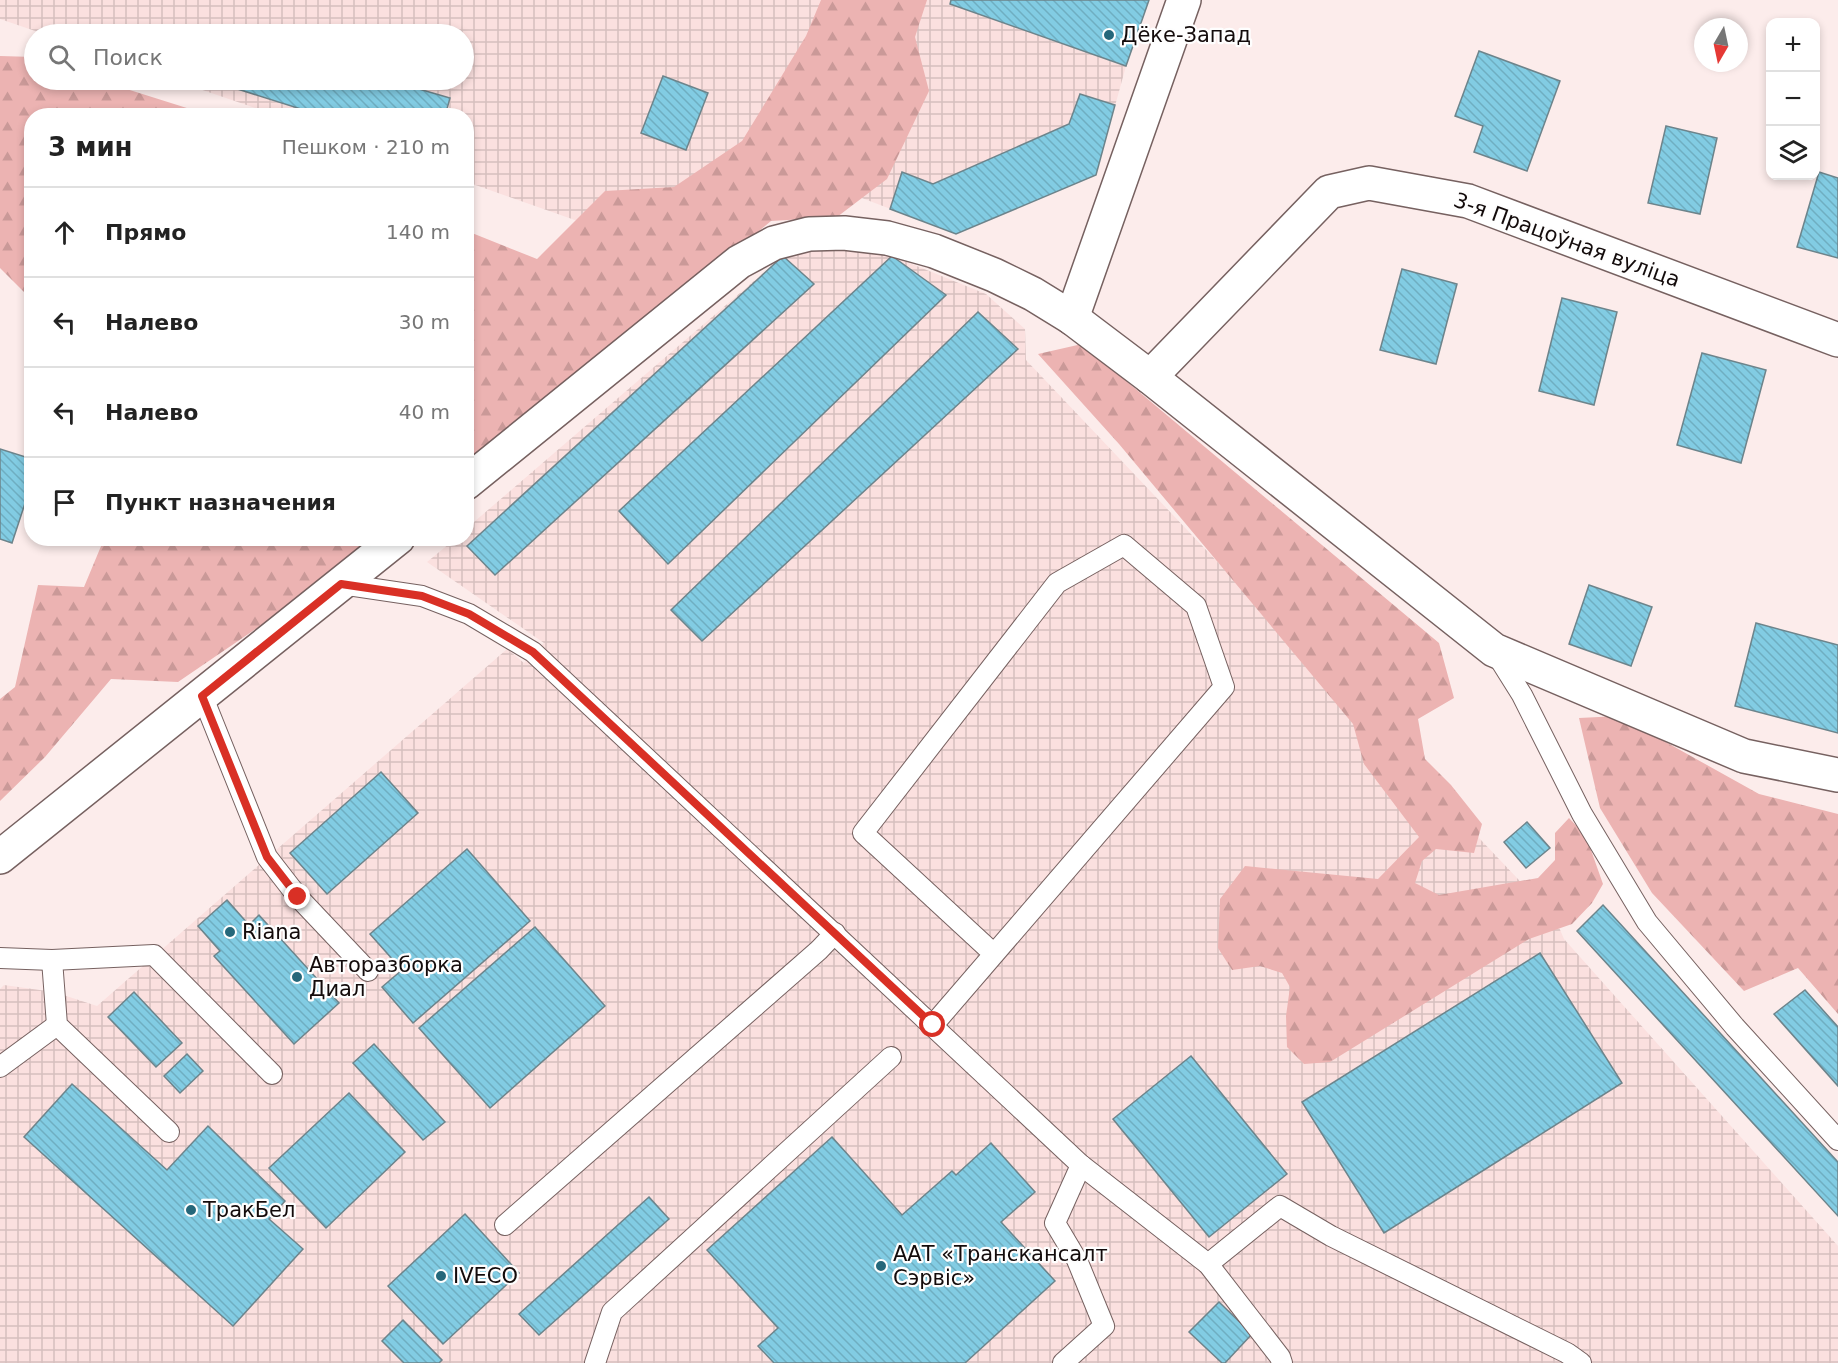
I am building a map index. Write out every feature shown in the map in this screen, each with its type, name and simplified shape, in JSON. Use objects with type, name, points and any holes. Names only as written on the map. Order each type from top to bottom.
[{"type":"street","points":[[1072,318],[1184,0]]},
{"type":"street","name":"3-я Працоўная вуліца","points":[[1150,377],[1329,192],[1369,183],[1468,201],[1838,340]]},
{"type":"street","points":[[474,477],[739,262],[774,243],[809,234],[844,233],[887,238],[934,251],[994,274],[1034,294],[1072,318],[1150,377],[1494,650],[1744,756],[1838,775]]},
{"type":"street","points":[[0,857],[388,546]]},
{"type":"lane","points":[[933,1025],[1224,687],[1196,606],[1124,544],[1056,583],[863,833],[994,954]]},
{"type":"lane","points":[[341,584],[422,596],[469,614],[533,652],[1081,1165],[1208,1264],[1280,1357],[1282,1363]]},
{"type":"lane","points":[[1494,650],[1522,695],[1582,814],[1647,922],[1735,1027],[1838,1140]]},
{"type":"lane","points":[[202,696],[267,857],[298,897],[368,971]]},
{"type":"lane","points":[[505,1225],[819,950],[835,933]]},
{"type":"lane","points":[[0,958],[52,960],[154,955],[272,1074]]},
{"type":"lane","points":[[52,960],[57,1025],[169,1132]]},
{"type":"lane","points":[[0,1067],[57,1025]]},
{"type":"lane","points":[[595,1363],[612,1311],[891,1057]]},
{"type":"lane","points":[[1063,1363],[1104,1326],[1077,1260],[1055,1222],[1081,1165]]},
{"type":"lane","points":[[1208,1264],[1280,1206],[1331,1236],[1567,1353],[1581,1363]]},
{"type":"shaded area","points":[[0,0],[1149,0],[1126,66],[1096,175],[956,234],[765,161],[643,244],[474,184],[474,108],[255,108],[202,90],[474,90],[474,24],[24,24],[24,27],[0,19]]},
{"type":"shaded area","points":[[832,249],[892,256],[986,294],[1025,329],[1026,360],[1555,918],[1564,939],[1838,1246],[1838,1363],[0,1363],[0,989],[4,985],[54,992],[97,1006],[507,649],[524,663],[544,643],[427,562],[446,546],[474,546],[474,522],[783,256]]},
{"type":"green space","points":[[821,0],[927,0],[915,37],[929,91],[887,179],[837,217],[771,221],[568,390],[474,464],[474,234],[537,259],[605,191],[674,187],[742,141],[806,36]]},
{"type":"green space","points":[[0,56],[24,57],[24,90],[130,90],[187,108],[24,108],[24,292],[0,268]]},
{"type":"green space","points":[[1082,344],[1439,643],[1454,698],[1418,719],[1425,759],[1451,785],[1482,824],[1474,853],[1436,849],[1422,861],[1415,883],[1439,895],[1538,878],[1555,860],[1555,833],[1569,818],[1586,836],[1603,884],[1592,903],[1572,924],[1529,939],[1330,1062],[1304,1064],[1287,1047],[1286,1016],[1290,987],[1282,973],[1260,966],[1232,970],[1218,948],[1220,899],[1245,866],[1378,879],[1419,837],[1364,764],[1353,724],[1119,444],[1038,354]]},
{"type":"green space","points":[[101,546],[374,546],[357,560],[178,682],[111,679],[45,757],[0,801],[0,699],[15,687],[38,585],[84,587]]},
{"type":"green space","points":[[1619,716],[1759,794],[1838,814],[1838,1014],[1798,968],[1744,991],[1652,893],[1600,808],[1579,718]]},
{"type":"building","points":[[951,0],[1149,0],[1126,66],[950,4]]},
{"type":"building","points":[[1479,51],[1560,81],[1527,171],[1474,152],[1483,126],[1455,116]]},
{"type":"building","points":[[663,76],[708,93],[686,150],[641,133]]},
{"type":"building","points":[[241,90],[422,90],[450,98],[447,108],[298,108]]},
{"type":"building","points":[[1080,94],[1115,105],[1096,175],[956,234],[890,209],[902,172],[933,184],[1069,124]]},
{"type":"building","points":[[1666,126],[1717,138],[1700,214],[1648,203]]},
{"type":"building","points":[[1820,172],[1838,178],[1838,258],[1797,247],[1817,180],[1820,180]]},
{"type":"building","points":[[783,256],[814,284],[495,575],[467,546],[474,546],[474,540]]},
{"type":"building","points":[[892,256],[946,295],[668,564],[619,511]]},
{"type":"building","points":[[1402,269],[1457,284],[1436,364],[1380,350]]},
{"type":"building","points":[[1562,298],[1617,312],[1594,405],[1539,391]]},
{"type":"building","points":[[978,312],[1018,349],[702,641],[671,610]]},
{"type":"building","points":[[1702,353],[1766,370],[1741,463],[1677,445]]},
{"type":"building","points":[[0,449],[24,456],[24,506],[12,543],[0,539]]},
{"type":"building","points":[[1589,585],[1652,607],[1631,666],[1569,644]]},
{"type":"building","points":[[1756,623],[1838,645],[1838,733],[1735,706]]},
{"type":"building","points":[[381,772],[418,813],[327,894],[290,853]]},
{"type":"building","points":[[1527,822],[1550,848],[1526,868],[1504,842]]},
{"type":"building","points":[[467,849],[530,921],[413,1023],[382,987],[402,970],[370,934]]},
{"type":"building","points":[[227,900],[249,925],[259,915],[339,1003],[294,1044],[214,956],[220,951],[198,926]]},
{"type":"building","points":[[1603,905],[1838,1162],[1838,1216],[1577,931]]},
{"type":"building","points":[[535,927],[605,1006],[490,1108],[419,1028]]},
{"type":"building","points":[[1540,953],[1622,1083],[1384,1233],[1302,1102]]},
{"type":"building","points":[[1805,990],[1838,1027],[1838,1086],[1774,1014]]},
{"type":"building","points":[[134,992],[182,1043],[156,1067],[108,1017]]},
{"type":"building","points":[[374,1044],[445,1122],[423,1140],[353,1063]]},
{"type":"building","points":[[187,1054],[203,1071],[180,1093],[164,1076]]},
{"type":"building","points":[[1191,1056],[1287,1174],[1209,1237],[1113,1119]]},
{"type":"building","name":"ТракБел","points":[[72,1084],[167,1170],[208,1126],[285,1201],[269,1219],[303,1249],[233,1326],[24,1137]]},
{"type":"building","points":[[349,1093],[405,1152],[326,1228],[269,1168]]},
{"type":"building","name":"ААТ «Транскансалт Сэрвіс»","points":[[832,1137],[902,1215],[952,1171],[956,1175],[991,1143],[1035,1192],[1001,1222],[1055,1281],[965,1363],[774,1363],[758,1346],[778,1328],[707,1250]]},
{"type":"building","points":[[649,1197],[669,1219],[539,1335],[519,1314]]},
{"type":"building","points":[[465,1214],[519,1273],[443,1344],[388,1286]]},
{"type":"building","points":[[1219,1302],[1252,1334],[1225,1363],[1222,1363],[1189,1332]]},
{"type":"building","points":[[403,1320],[442,1360],[439,1363],[404,1363],[382,1341]]},
{"type":"place","name":"Дёке-Запад","points":[[1109,35]]},
{"type":"place","name":"Riana","points":[[230,932]]},
{"type":"place","name":"Авторазборка Диал","points":[[297,977]]},
{"type":"place","name":"ТракБел","points":[[191,1210]]},
{"type":"place","name":"ААТ «Транскансалт Сэрвіс»","points":[[881,1266]]},
{"type":"place","name":"IVECO","points":[[441,1276]]},
{"type":"route","points":[[298,897],[267,857],[202,696],[341,584],[422,596],[469,614],[533,652],[933,1025]]}]
